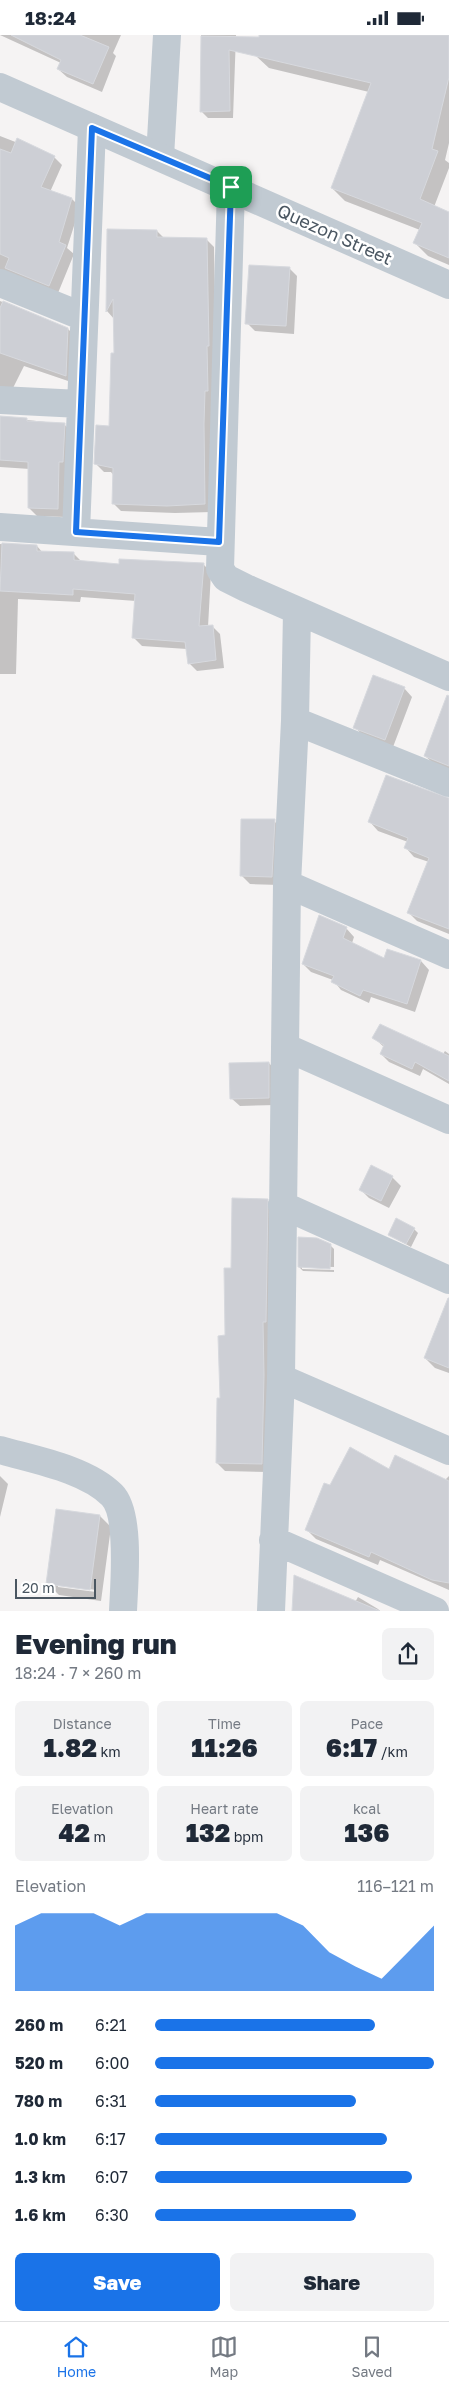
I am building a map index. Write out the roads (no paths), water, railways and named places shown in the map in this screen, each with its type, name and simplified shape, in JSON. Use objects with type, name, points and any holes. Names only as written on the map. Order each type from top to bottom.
[{"type":"street","points":[[160,157],[166,35]]},
{"type":"street","name":"Quezon Street","points":[[0,87],[231,187],[449,285]]},
{"type":"street","points":[[76,532],[92,128]]},
{"type":"street","points":[[231,187],[219,542],[220,569],[226,578],[449,677]]},
{"type":"street","points":[[0,283],[84,317]]},
{"type":"street","points":[[0,399],[80,404]]},
{"type":"street","points":[[0,527],[219,542]]},
{"type":"street","points":[[270,1611],[281,1378],[287,884],[295,721],[297,611]]},
{"type":"street","points":[[295,721],[449,783]]},
{"type":"street","points":[[287,884],[449,955]]},
{"type":"street","points":[[285,1047],[449,1120]]},
{"type":"street","points":[[282,1205],[449,1280]]},
{"type":"street","points":[[281,1378],[449,1451]]},
{"type":"street","points":[[0,1450],[77,1472],[113,1496],[122,1517],[125,1556],[123,1611]]},
{"type":"street","points":[[273,1540],[435,1611]]}]
